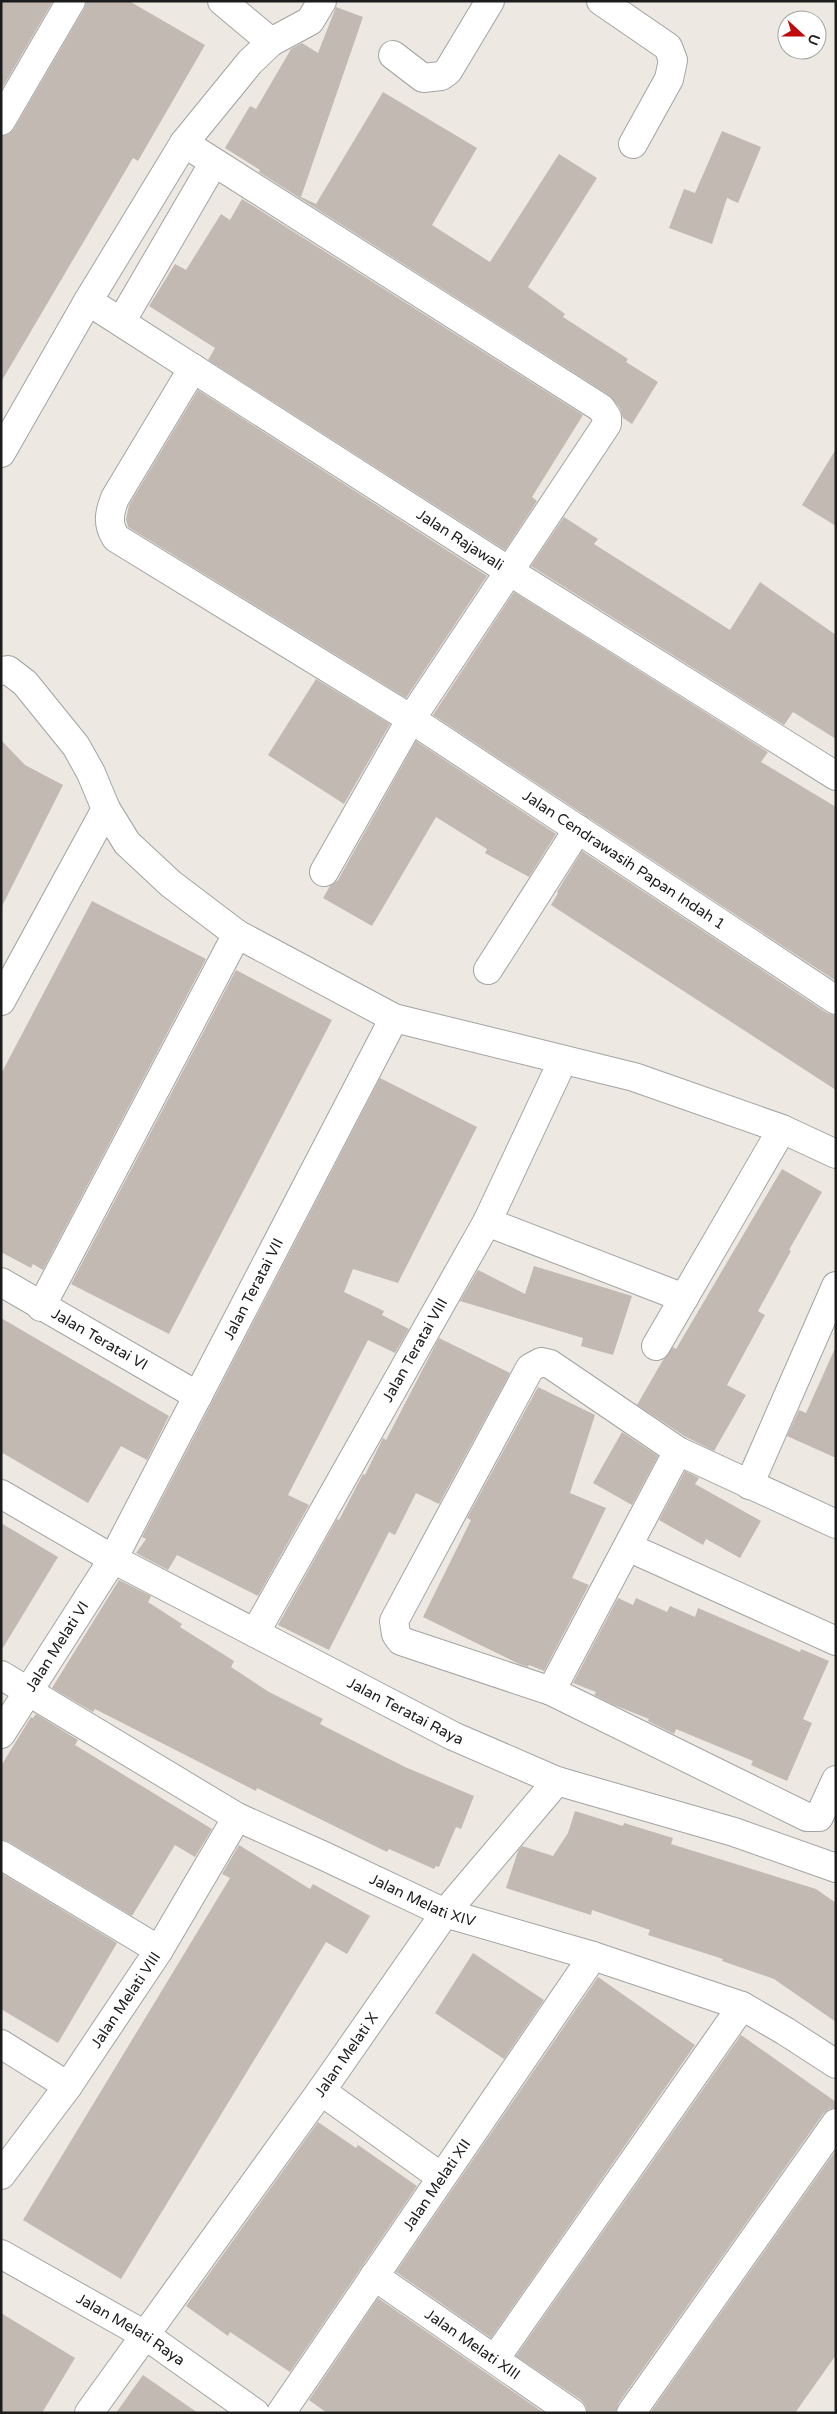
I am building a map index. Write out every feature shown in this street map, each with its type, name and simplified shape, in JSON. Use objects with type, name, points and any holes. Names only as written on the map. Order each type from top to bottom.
[{"type":"street","points":[[1,121],[71,1]]},
{"type":"street","points":[[222,1],[271,42]]},
{"type":"street","points":[[1,453],[88,301],[184,143],[250,62],[271,42],[310,21],[322,1]]},
{"type":"street","points":[[393,55],[423,78],[440,76],[448,71],[490,1]]},
{"type":"street","points":[[601,1],[668,47],[673,60],[669,78],[632,144]]},
{"type":"street","points":[[184,143],[213,164],[601,408],[607,417],[607,424],[411,719],[324,872]]},
{"type":"street","points":[[121,322],[213,164]]},
{"type":"street","name":"Jalan Rajawali","points":[[88,301],[510,571],[836,776]]},
{"type":"street","name":"Jalan Cendrawasih Papan Indah 1","points":[[192,368],[115,498],[109,513],[111,530],[116,538],[411,719],[836,1000]]},
{"type":"street","points":[[1,671],[8,670],[25,683],[76,746],[91,773],[106,809],[127,843],[170,884],[237,934],[394,1018],[634,1077],[782,1129],[836,1154]]},
{"type":"street","points":[[1,1001],[106,809]]},
{"type":"street","points":[[488,970],[578,829]]},
{"type":"street","points":[[41,1307],[237,934]]},
{"type":"street","name":"Jalan Teratai VII","points":[[113,1560],[394,1018]]},
{"type":"street","name":"Jalan Teratai VIII","points":[[255,1633],[487,1222],[563,1060]]},
{"type":"street","points":[[656,1346],[782,1129]]},
{"type":"street","points":[[487,1222],[684,1298]]},
{"type":"street","name":"Jalan Teratai VI","points":[[1,1282],[41,1307],[198,1396]]},
{"type":"street","points":[[749,1485],[836,1286]]},
{"type":"street","points":[[836,1524],[678,1451],[550,1364],[541,1362],[530,1368],[394,1621],[396,1634],[401,1641],[552,1691],[807,1817],[819,1817],[836,1780]]},
{"type":"street","points":[[552,1691],[678,1451]]},
{"type":"street","name":"Jalan Teratai Raya","points":[[1,1494],[113,1560],[453,1736],[557,1781],[734,1832],[836,1868]]},
{"type":"street","points":[[628,1547],[836,1640]]},
{"type":"street","name":"Jalan Melati VI","points":[[1,1734],[113,1560]]},
{"type":"street","name":"Jalan Melati XIV","points":[[1,1675],[237,1817],[446,1913],[593,1956],[742,2006],[836,2064]]},
{"type":"street","name":"Jalan Melati X","points":[[89,2413],[321,2091],[446,1913],[557,1781]]},
{"type":"street","name":"Jalan Melati VIII","points":[[1,2175],[68,2086],[159,1950],[237,1817]]},
{"type":"street","points":[[1,1855],[159,1950]]},
{"type":"street","name":"Jalan Melati XII","points":[[281,2413],[593,1956]]},
{"type":"street","points":[[495,2359],[742,2006]]},
{"type":"street","points":[[1,2044],[68,2086]]},
{"type":"street","points":[[321,2091],[441,2177]]},
{"type":"street","points":[[632,2413],[836,2123]]},
{"type":"street","name":"Jalan Melati Raya","points":[[1,2254],[145,2335],[255,2413]]},
{"type":"street","name":"Jalan Melati XIII","points":[[374,2276],[572,2413]]},
{"type":"building","points":[[1,1],[53,1],[1,90]]},
{"type":"building","points":[[87,1],[129,1],[205,45],[138,161],[133,158],[1,382],[1,137],[9,134],[14,129]]},
{"type":"building","points":[[336,7],[363,17],[301,197],[316,204],[383,92],[477,148],[432,225],[490,262],[559,154],[597,178],[528,287],[565,314],[563,317],[628,359],[626,362],[658,382],[632,424],[623,418],[620,408],[609,395],[259,172],[260,170],[225,148],[250,106],[256,109],[291,49],[302,43],[318,53]]},
{"type":"building","points":[[722,131],[761,147],[738,203],[727,198],[712,244],[669,228],[684,189],[695,193]]},
{"type":"building","points":[[242,199],[583,415],[532,497],[537,501],[505,550],[208,360],[215,348],[149,306],[175,264],[186,270],[221,214],[230,220]]},
{"type":"building","points":[[198,390],[487,576],[406,698],[128,527],[126,519],[129,505]]},
{"type":"building","points":[[836,449],[836,526],[802,505]]},
{"type":"building","points":[[564,517],[598,539],[594,544],[730,630],[760,582],[836,635],[836,739],[793,712],[784,725],[531,566]]},
{"type":"building","points":[[514,592],[768,752],[761,762],[836,807],[836,981],[433,715]]},
{"type":"building","points":[[316,679],[390,724],[344,804],[268,755]]},
{"type":"building","points":[[1,740],[25,765],[63,785],[1,908]]},
{"type":"building","points":[[416,741],[556,834],[529,877],[485,853],[487,849],[436,817],[372,926],[323,898],[330,886],[338,880]]},
{"type":"building","points":[[582,851],[827,1013],[836,1016],[836,1090],[551,905]]},
{"type":"building","points":[[92,901],[206,959],[43,1270],[33,1264],[31,1268],[1,1252],[1,1074]]},
{"type":"building","points":[[236,970],[332,1020],[169,1334],[71,1284]]},
{"type":"building","points":[[380,1078],[477,1127],[398,1283],[353,1269],[344,1292],[384,1311],[382,1315],[409,1329],[395,1353],[368,1340],[288,1495],[309,1505],[258,1596],[177,1555],[168,1570],[136,1553],[146,1539],[142,1537]]},
{"type":"building","points":[[782,1169],[822,1192],[789,1250],[791,1251],[758,1311],[765,1315],[727,1385],[746,1395],[714,1451],[686,1437],[637,1405],[663,1360],[673,1347],[676,1349]]},
{"type":"building","points":[[534,1266],[632,1296],[613,1355],[581,1346],[583,1338],[460,1301],[478,1270],[525,1294]]},
{"type":"building","points":[[1,1318],[169,1416],[147,1460],[121,1446],[88,1503],[1,1452]]},
{"type":"building","points":[[439,1338],[510,1373],[439,1504],[416,1493],[395,1535],[389,1532],[329,1650],[278,1625],[337,1519],[339,1520],[363,1474],[365,1475],[383,1438],[386,1440]]},
{"type":"building","points":[[836,1346],[836,1458],[787,1436],[799,1410],[806,1413]]},
{"type":"building","points":[[538,1387],[595,1415],[570,1493],[606,1508],[572,1578],[589,1585],[544,1671],[529,1665],[528,1667],[519,1664],[423,1617],[471,1520],[467,1518]]},
{"type":"building","points":[[622,1432],[658,1456],[632,1505],[593,1483]]},
{"type":"building","points":[[685,1471],[699,1478],[695,1484],[761,1521],[740,1558],[706,1539],[703,1545],[659,1520]]},
{"type":"building","points":[[1,1523],[58,1557],[1,1651]]},
{"type":"building","points":[[119,1580],[151,1596],[148,1602],[182,1624],[180,1627],[234,1661],[231,1667],[269,1692],[323,1719],[320,1724],[405,1767],[474,1796],[461,1829],[456,1827],[439,1867],[436,1866],[434,1869],[389,1849],[387,1852],[257,1788],[256,1791],[95,1709],[93,1712],[52,1688]]},
{"type":"building","points":[[618,1598],[633,1605],[636,1598],[667,1612],[670,1606],[695,1617],[698,1608],[800,1652],[801,1649],[829,1661],[803,1719],[812,1723],[787,1781],[751,1765],[753,1761],[676,1729],[674,1734],[648,1721],[649,1719],[594,1695],[596,1692],[573,1683]]},
{"type":"building","points":[[36,1714],[78,1740],[75,1745],[212,1829],[195,1857],[175,1845],[132,1916],[1,1839],[1,1766],[31,1717],[33,1718]]},
{"type":"building","points":[[575,1811],[623,1826],[624,1823],[673,1838],[671,1844],[816,1889],[836,1903],[836,2022],[774,1979],[722,1961],[723,1959],[648,1935],[650,1930],[592,1910],[591,1915],[506,1888],[518,1851],[522,1846],[553,1856],[568,1833]]},
{"type":"building","points":[[239,1845],[310,1889],[313,1884],[370,1916],[347,1954],[326,1942],[121,2279],[23,2220],[230,1878],[222,1874]]},
{"type":"building","points":[[1,1873],[117,1943],[58,2043],[1,2009]]},
{"type":"building","points":[[473,1953],[544,2000],[504,2059],[435,2013]]},
{"type":"building","points":[[598,1977],[695,2045],[491,2338],[396,2272]]},
{"type":"building","points":[[741,2035],[836,2102],[836,2108],[829,2109],[823,2114],[618,2404],[616,2413],[587,2413],[586,2406],[581,2400],[516,2356]]},
{"type":"building","points":[[318,2122],[356,2148],[358,2145],[417,2186],[290,2372],[230,2332],[228,2336],[186,2306]]},
{"type":"building","points":[[836,2150],[836,2355],[795,2413],[650,2413]]},
{"type":"building","points":[[378,2298],[544,2413],[327,2413],[309,2400]]},
{"type":"building","points":[[1,2313],[75,2358],[42,2413],[1,2413]]},
{"type":"building","points":[[143,2375],[198,2413],[116,2413]]}]
